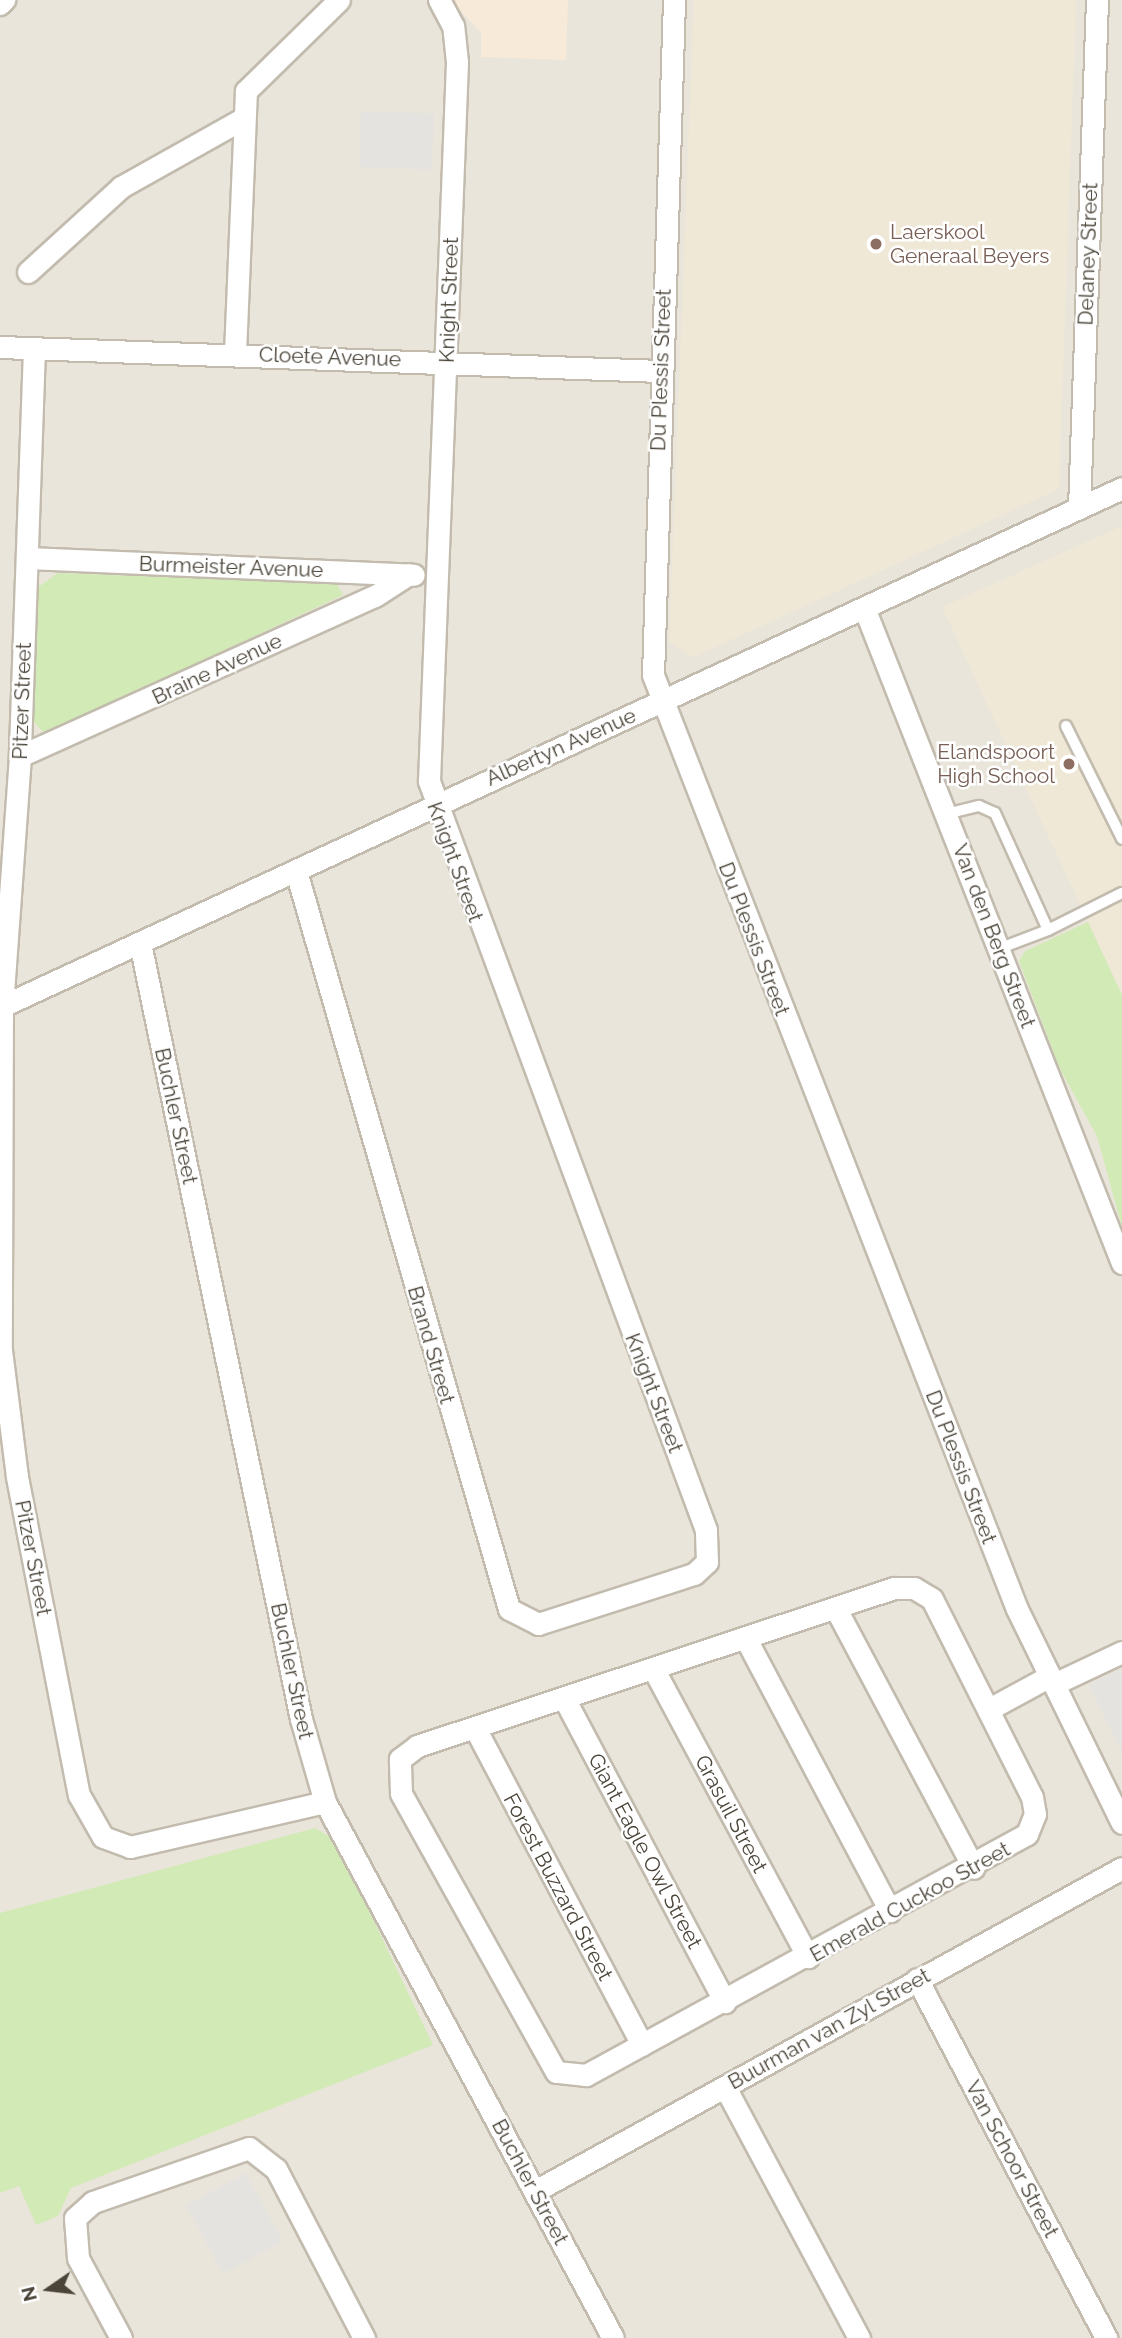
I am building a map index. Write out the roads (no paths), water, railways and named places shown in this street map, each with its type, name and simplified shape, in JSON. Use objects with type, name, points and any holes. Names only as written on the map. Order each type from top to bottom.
[{"type":"street","points":[[0,4],[4,0]]},
{"type":"street","points":[[236,354],[247,88],[339,0]]},
{"type":"street","name":"Knight Street","points":[[439,0],[453,26],[457,62],[447,362],[434,575],[427,757],[433,803],[706,1530],[707,1562]]},
{"type":"street","name":"Du Plessis Street","points":[[674,0],[651,658],[661,703],[1017,1609],[1122,1823]]},
{"type":"street","name":"Delaney Street","points":[[1079,508],[1097,0]]},
{"type":"street","points":[[28,272],[121,187],[244,118]]},
{"type":"street","name":"Cloete Avenue","points":[[0,347],[661,370]]},
{"type":"street","name":"Pitzer Street","points":[[34,348],[20,756],[1,1007],[1,1350],[6,1407],[79,1795],[103,1837],[148,1846],[324,1801]]},
{"type":"street","name":"Albertyn Avenue","points":[[1,1007],[296,871],[433,803],[865,610],[1122,488]]},
{"type":"street","name":"Burmeister Avenue","points":[[28,558],[434,575]]},
{"type":"street","name":"Braine Avenue","points":[[20,756],[375,596],[410,574]]},
{"type":"street","name":"Van den Berg Street","points":[[865,610],[1122,1263]]},
{"type":"street","name":"Brand Street","points":[[296,871],[509,1609],[538,1625],[675,1583],[707,1562]]},
{"type":"street","name":"Buchler Street","points":[[140,943],[301,1719],[324,1801],[612,2338]]},
{"type":"street","name":"Emerald Cuckoo Street","points":[[894,1588],[922,1591],[991,1708],[1035,1814],[1018,1843],[974,1868],[586,2076],[564,2077],[551,2067],[401,1793],[396,1769],[409,1751],[746,1639],[894,1588]]},
{"type":"street","points":[[836,1609],[974,1868]]},
{"type":"street","points":[[746,1639],[890,1912]]},
{"type":"street","points":[[991,1708],[1122,1652]]},
{"type":"street","name":"Grasuil Street","points":[[654,1670],[808,1957]]},
{"type":"street","name":"Giant Eagle Owl Street","points":[[565,1700],[725,2002]]},
{"type":"street","name":"Forest Buzzard Street","points":[[475,1728],[642,2045]]},
{"type":"street","name":"Buurman van Zyl Street","points":[[535,2191],[1122,1868]]},
{"type":"street","name":"Van Schoor Street","points":[[917,1979],[1106,2338]]},
{"type":"street","points":[[725,2087],[859,2338]]},
{"type":"street","points":[[121,2338],[78,2258],[75,2218],[93,2202],[249,2148],[276,2169],[364,2338]]},
{"type":"lane","points":[[1066,726],[1122,839]]},
{"type":"lane","points":[[946,814],[979,806],[995,813],[1048,930]]},
{"type":"lane","points":[[998,949],[1048,930],[1122,893]]},
{"type":"place","name":"Laerskool Generaal Beyers","points":[[876,244]]},
{"type":"place","name":"Elandspoort High School","points":[[1069,764]]}]
